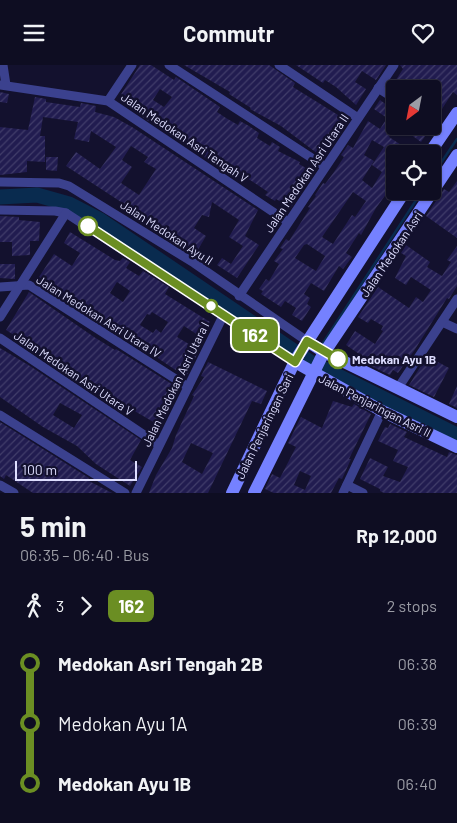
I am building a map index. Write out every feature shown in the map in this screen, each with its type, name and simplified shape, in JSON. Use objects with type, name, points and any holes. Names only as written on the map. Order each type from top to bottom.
[{"type":"street","points":[[3,65],[3,85]]},
{"type":"street","points":[[108,101],[132,65]]},
{"type":"street","points":[[168,65],[324,166]]},
{"type":"street","points":[[279,65],[358,117]]},
{"type":"street","name":"Jalan Medokan Asri Utara II","points":[[239,296],[324,166],[394,65]]},
{"type":"street","name":"Jalan Medokan Asri Tengah V","points":[[3,85],[108,101],[288,222]]},
{"type":"street","points":[[378,88],[386,93]]},
{"type":"street","points":[[435,145],[457,113]]},
{"type":"street","name":"Jalan Medokan Asri","points":[[313,371],[457,155]]},
{"type":"street","name":"Jalan Medokan Ayu II","points":[[0,182],[58,183],[70,186],[194,263],[306,343]]},
{"type":"street","name":"Jalan Medokan Asri","points":[[296,360],[399,200]]},
{"type":"street","points":[[0,210],[66,213],[296,360]]},
{"type":"street","name":"Jalan Medokan Asri Utara IV","points":[[0,317],[66,213]]},
{"type":"street","name":"Jalan Medokan Asri Utara IV","points":[[0,287],[22,285],[36,289],[188,387]]},
{"type":"street","points":[[398,388],[457,299]]},
{"type":"street","name":"Jalan Medokan Asri Utara I","points":[[136,493],[224,314]]},
{"type":"street","points":[[442,322],[457,329]]},
{"type":"street","name":"Jalan Medokan Asri Utara V","points":[[0,338],[159,445]]},
{"type":"street","points":[[306,343],[323,354],[457,417]]},
{"type":"street","name":"Jalan Penjaringan Asri II","points":[[296,360],[382,411],[457,447]]},
{"type":"street","name":"Jalan Penjaringan Sari","points":[[232,493],[296,360]]},
{"type":"street","name":"Jalan Penjaringan Sari","points":[[254,493],[313,371]]},
{"type":"street","points":[[363,493],[345,489],[382,411]]},
{"type":"street","points":[[0,415],[125,493]]},
{"type":"street","points":[[0,485],[14,493]]},
{"type":"building","points":[[140,65],[151,65],[174,80],[176,77],[220,107],[217,112],[238,125],[240,121],[249,126],[259,133],[257,138],[270,146],[272,142],[280,147],[278,151],[300,162],[299,164],[311,171],[291,208],[265,195],[268,192],[216,157],[213,162],[204,157],[206,154],[184,142],[186,138],[155,117],[151,123],[132,109],[134,106],[120,96]],"holes":[[[160,89],[172,97],[164,107],[153,100]]]},
{"type":"building","points":[[184,65],[269,65],[295,83],[293,87],[346,120],[322,157],[281,126],[250,109],[229,94],[230,92]]},
{"type":"building","points":[[296,65],[386,65],[376,80],[362,71],[355,82],[366,89],[356,105],[336,87],[325,80],[323,83]]},
{"type":"building","points":[[400,65],[457,65],[457,95],[453,92],[441,110],[441,80],[396,80],[403,69]]},
{"type":"building","points":[[0,92],[9,94],[7,103],[0,102]]},
{"type":"building","points":[[35,97],[46,99],[46,102],[80,107],[81,103],[96,106],[95,112],[114,117],[132,127],[258,210],[245,236],[259,245],[237,278],[217,265],[222,258],[231,264],[243,246],[229,237],[239,220],[212,202],[209,217],[202,215],[194,228],[206,236],[196,253],[183,244],[181,248],[167,239],[170,234],[66,166],[76,152],[100,169],[116,147],[91,131],[89,142],[74,139],[78,122],[43,117],[40,136],[45,136],[45,162],[27,161],[27,172],[0,175],[0,127],[28,130]],"holes":[[[131,146],[148,157],[144,162],[156,169],[139,195],[121,183],[132,167],[122,160]]]},
{"type":"building","points":[[380,100],[386,104],[386,117],[374,109]]},
{"type":"building","points":[[386,120],[386,135],[390,135],[389,137],[401,145],[386,145],[386,194],[361,235],[359,233],[346,253],[352,257],[343,269],[339,266],[324,291],[311,283],[304,294],[310,298],[307,304],[311,307],[302,321],[292,315],[296,308],[285,301],[281,307],[261,294],[263,291],[259,289],[266,279],[269,281],[279,264],[274,261],[283,249],[280,248],[286,239],[289,241],[310,208],[308,207],[315,195],[344,157],[341,155],[348,145],[353,148],[368,121],[380,129]],"holes":[[[372,140],[384,147],[372,165],[382,172],[372,188],[362,180],[374,161],[364,155]],[[353,192],[366,201],[355,217],[352,215],[333,244],[322,237]],[[307,244],[325,256],[316,271],[295,258],[304,245]]]},
{"type":"building","points":[[411,135],[426,135],[421,142]]},
{"type":"building","points":[[46,157],[58,157],[57,171],[46,170]]},
{"type":"building","points":[[457,181],[457,238],[426,216],[437,200],[441,200],[441,194],[444,189],[449,192]]},
{"type":"building","points":[[0,216],[19,217],[19,220],[40,222],[39,241],[30,241],[30,255],[12,256],[12,242],[0,242]]},
{"type":"building","points":[[70,232],[115,260],[120,261],[123,258],[130,262],[126,268],[139,276],[143,271],[169,287],[165,294],[210,322],[201,337],[184,326],[177,337],[199,350],[186,377],[119,332],[120,330],[39,277],[54,254],[72,266],[80,253],[64,243]],"holes":[[[117,282],[130,291],[123,302],[110,293]],[[152,312],[168,322],[161,333],[156,329],[153,333],[140,325],[147,314],[150,315]]]},
{"type":"building","points":[[406,245],[430,262],[427,267],[442,276],[451,262],[447,260],[457,246],[457,286],[449,299],[447,298],[398,373],[393,370],[390,375],[362,362],[365,358],[346,345],[355,331],[375,344],[383,331],[381,330],[383,326],[371,319],[368,323],[358,317],[378,287],[409,308],[416,297],[423,302],[431,290],[411,277],[406,285],[395,278],[406,256],[401,253]]},
{"type":"building","points":[[0,264],[15,264],[15,279],[0,278]]},
{"type":"building","points":[[29,292],[94,337],[178,388],[170,402],[173,404],[169,409],[165,407],[155,423],[121,403],[119,405],[62,367],[64,363],[52,355],[50,358],[6,330]]},
{"type":"building","points":[[0,348],[141,440],[130,460],[142,467],[130,486],[96,464],[77,446],[43,427],[0,397]],"holes":[[[60,403],[82,415],[74,428],[53,415]]]},
{"type":"building","points":[[427,356],[449,368],[434,397],[409,385]]},
{"type":"building","points":[[208,362],[267,391],[261,404],[252,401],[208,493],[149,493],[156,475],[172,448],[194,396],[192,395],[204,377],[201,376]],"holes":[[[191,443],[213,453],[202,474],[182,462]]]},
{"type":"building","points":[[457,386],[457,408],[449,404]]},
{"type":"building","points":[[333,401],[352,407],[354,404],[371,414],[349,459],[351,459],[342,479],[339,478],[331,493],[274,493],[265,489],[272,474],[280,478],[296,447],[288,443],[301,417],[322,428]],"holes":[[[300,471],[311,476],[305,490],[294,485]]]},
{"type":"building","points":[[0,422],[89,478],[87,480],[112,493],[33,493],[6,475],[4,479],[0,476]]},
{"type":"building","points":[[390,424],[407,432],[404,437],[447,457],[449,452],[457,455],[457,493],[384,493],[360,479],[370,458],[388,467],[383,476],[400,482],[408,467],[393,461],[398,450],[378,441],[385,427],[388,428]]},
{"type":"waterway","points":[[441,163],[457,139]]},
{"type":"waterway","points":[[0,197],[37,195],[69,204],[100,220],[310,362],[457,435]]},
{"type":"waterway","points":[[323,343],[416,200]]},
{"type":"bus line","name":"162","points":[[88,226],[295,362],[307,341],[338,359]]},
{"type":"place","name":"Medokan Ayu 1B","points":[[338,359]]}]
